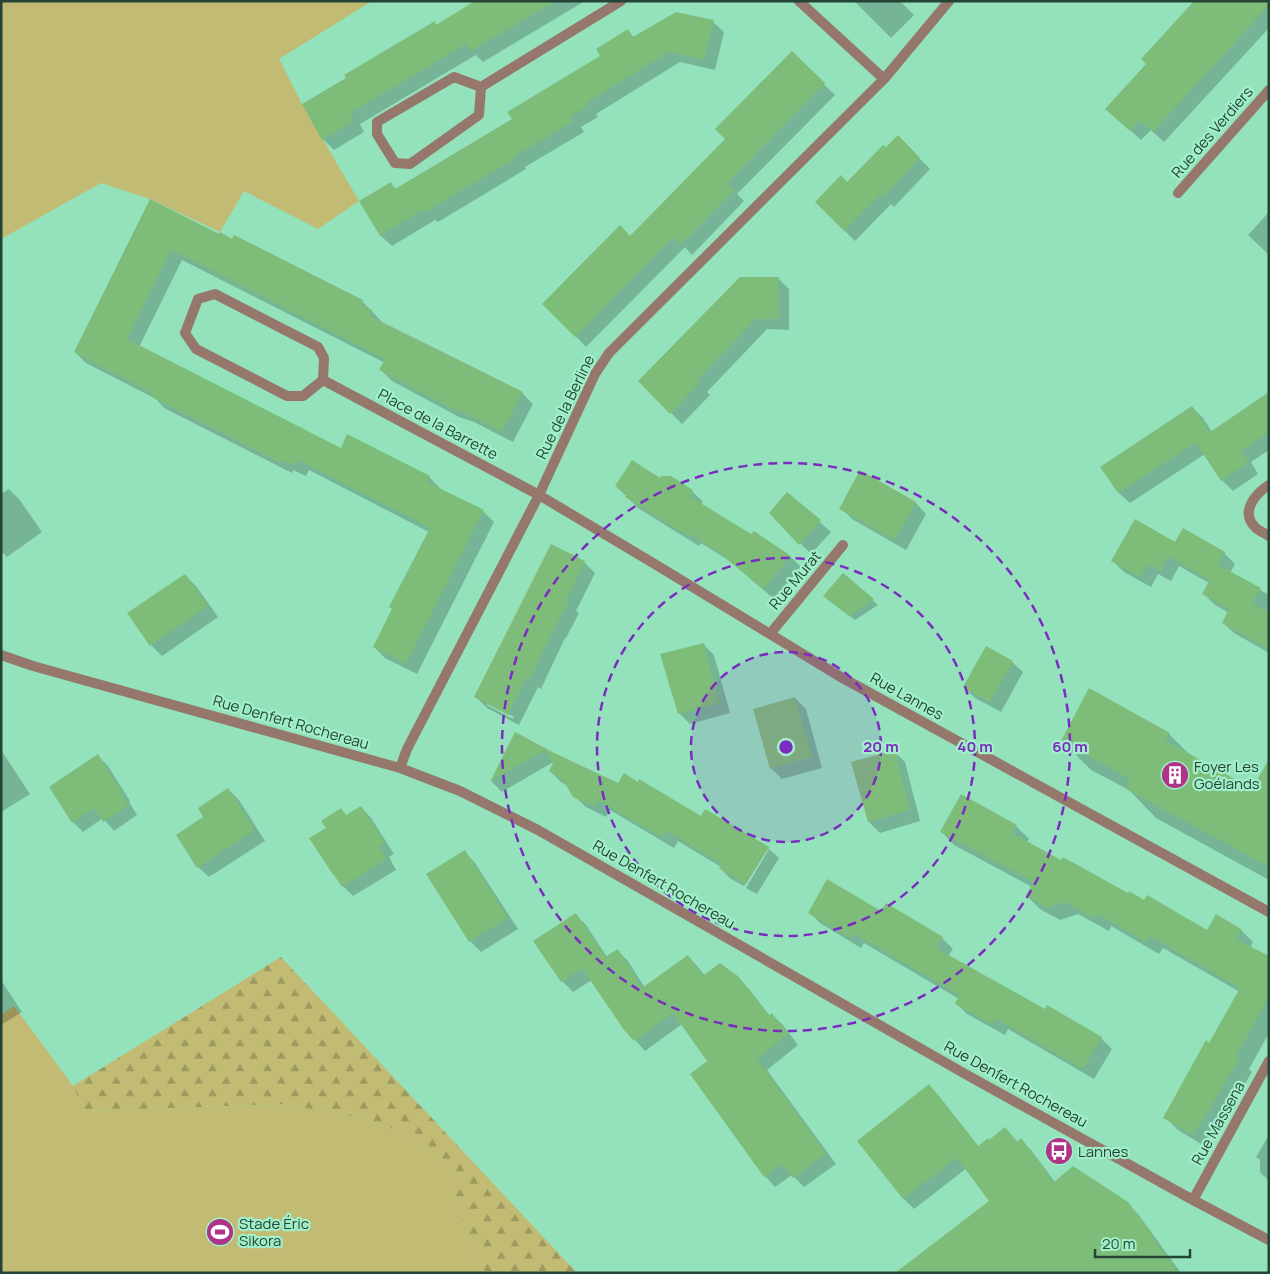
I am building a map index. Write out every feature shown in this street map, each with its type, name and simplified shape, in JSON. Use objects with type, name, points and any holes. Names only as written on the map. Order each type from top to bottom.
[{"type":"street","points":[[481,87],[621,1]]},
{"type":"street","points":[[799,1],[884,79]]},
{"type":"street","name":"Rue de la Berline","points":[[400,768],[416,732],[539,495],[595,374],[609,353],[884,79],[950,1]]},
{"type":"street","points":[[454,77],[481,87],[479,115],[410,164],[395,163],[378,134],[377,122],[454,77]]},
{"type":"street","name":"Rue des Verdiers","points":[[1178,193],[1269,90]]},
{"type":"street","points":[[215,294],[318,347],[324,358],[323,380],[303,396],[287,396],[196,349],[186,333],[198,299],[215,294]]},
{"type":"street","name":"Place de la Barrette","points":[[323,380],[539,495]]},
{"type":"street","points":[[1269,484],[1258,493],[1250,506],[1248,516],[1255,527],[1269,536]]},
{"type":"street","name":"Rue Lannes","points":[[539,495],[839,676],[1269,912]]},
{"type":"street","name":"Rue Murat","points":[[770,634],[844,545]]},
{"type":"street","name":"Rue Denfert Rochereau","points":[[1,655],[33,666],[400,768],[460,791],[538,830],[967,1075],[1269,1240]]},
{"type":"street","name":"Rue Massena","points":[[1193,1200],[1269,1061]]},
{"type":"green space","points":[[1,1],[372,1],[279,59],[302,104],[359,201],[318,229],[244,191],[220,232],[150,199],[101,183],[1,239]]},
{"type":"green space","points":[[281,957],[577,1273],[486,1273],[470,1244],[452,1181],[442,1159],[408,1135],[366,1119],[284,1104],[85,1111],[73,1086]]},
{"type":"green space","points":[[14,1006],[73,1086],[85,1111],[284,1104],[366,1119],[408,1135],[442,1159],[452,1181],[470,1244],[486,1273],[1,1273],[1,1015]]},
{"type":"building","points":[[475,1],[556,1],[471,51],[466,44],[350,113],[354,121],[322,140],[302,104],[346,78],[344,75],[435,21],[436,25]]},
{"type":"building","points":[[1194,1],[1269,1],[1269,5],[1153,132],[1139,120],[1130,131],[1105,109],[1146,64],[1141,59]]},
{"type":"building","points":[[676,12],[714,20],[704,60],[669,52],[586,103],[588,106],[571,116],[574,121],[515,156],[516,158],[426,212],[424,209],[380,236],[359,201],[391,182],[395,189],[512,119],[507,112],[600,56],[596,49],[628,29],[633,37]]},
{"type":"building","points":[[792,51],[825,83],[727,183],[734,190],[681,245],[673,237],[575,337],[542,304],[620,225],[630,236],[725,139],[715,129]]},
{"type":"building","points":[[898,135],[920,158],[883,197],[880,195],[844,231],[815,202],[841,175],[847,182],[883,145],[886,147]]},
{"type":"building","points":[[150,199],[219,234],[220,232],[232,239],[234,235],[363,300],[361,304],[372,310],[370,316],[523,392],[502,432],[447,406],[379,370],[385,359],[171,250],[127,339],[341,448],[347,434],[430,476],[427,482],[484,510],[406,664],[373,647],[392,609],[389,607],[430,528],[298,460],[295,466],[282,460],[281,463],[152,397],[153,394],[74,352]]},
{"type":"building","points":[[740,277],[779,277],[779,319],[756,319],[697,380],[700,383],[670,414],[638,381]]},
{"type":"building","points":[[1269,392],[1269,432],[1241,451],[1249,462],[1221,481],[1196,443],[1118,493],[1100,467],[1192,406],[1210,432]]},
{"type":"building","points":[[632,460],[660,478],[661,476],[671,476],[693,490],[689,496],[751,534],[754,531],[791,556],[763,589],[718,552],[625,497],[627,495],[615,486]]},
{"type":"building","points":[[860,470],[916,502],[895,540],[839,509]]},
{"type":"building","points":[[787,492],[821,520],[799,545],[769,513]]},
{"type":"building","points":[[1135,519],[1175,542],[1183,528],[1225,552],[1218,565],[1261,588],[1252,603],[1269,613],[1269,649],[1222,623],[1229,609],[1202,594],[1213,574],[1209,580],[1168,556],[1160,571],[1147,564],[1140,577],[1111,561]]},
{"type":"building","points":[[551,544],[585,561],[566,600],[569,601],[530,679],[527,677],[508,715],[474,697]]},
{"type":"building","points":[[843,573],[874,599],[849,616],[823,596]]},
{"type":"building","points":[[185,574],[208,606],[150,646],[127,613]]},
{"type":"building","points":[[704,643],[720,703],[678,714],[660,654]]},
{"type":"building","points":[[986,646],[1013,661],[990,702],[963,687]]},
{"type":"building","name":"Foyer Les Goélands","points":[[1089,688],[1170,733],[1165,740],[1252,789],[1269,759],[1269,867],[1126,789],[1130,779],[1061,741]]},
{"type":"building","points":[[795,697],[812,757],[770,769],[753,709]]},
{"type":"building","points":[[515,732],[618,783],[624,773],[638,782],[639,779],[701,816],[705,809],[769,847],[746,884],[719,868],[722,864],[667,831],[663,838],[598,800],[595,807],[573,797],[563,780],[549,771],[553,763],[545,750],[490,782]]},
{"type":"building","points":[[895,750],[910,810],[868,822],[851,762]]},
{"type":"building","points":[[98,754],[129,805],[103,822],[94,808],[72,823],[49,787]]},
{"type":"building","points":[[228,788],[255,830],[197,868],[176,835],[203,817],[198,808]]},
{"type":"building","points":[[961,794],[1017,825],[1012,833],[1061,860],[1063,857],[1128,893],[1129,891],[1144,900],[1147,895],[1207,930],[1216,914],[1241,929],[1236,939],[1269,956],[1269,996],[1236,1057],[1240,1058],[1193,1135],[1163,1118],[1206,1040],[1209,1043],[1240,988],[1150,936],[1146,942],[1098,914],[1095,919],[1064,902],[1047,908],[1026,896],[1032,881],[940,832]]},
{"type":"building","points":[[361,806],[385,843],[379,847],[387,859],[342,887],[309,838],[326,828],[321,821],[341,808],[346,815]]},
{"type":"building","points":[[465,850],[508,918],[469,942],[426,874]]},
{"type":"building","points":[[827,879],[881,911],[886,903],[943,937],[936,948],[1045,1009],[1047,1005],[1102,1037],[1083,1069],[996,1019],[993,1025],[955,1004],[959,995],[853,933],[850,938],[808,913]]},
{"type":"building","points":[[576,913],[605,957],[618,949],[642,988],[688,955],[703,976],[720,963],[739,977],[769,1016],[772,1013],[788,1034],[757,1059],[826,1153],[793,1178],[782,1164],[764,1177],[690,1074],[707,1061],[673,1013],[634,1041],[624,1030],[582,968],[561,982],[533,941]]},
{"type":"building","points":[[929,1084],[978,1146],[1005,1127],[1017,1142],[1021,1138],[1054,1182],[1073,1166],[1128,1202],[1179,1273],[895,1273],[989,1201],[957,1158],[903,1199],[857,1141]]},
{"type":"place","name":"Foyer Les Goélands","points":[[1175,775]]},
{"type":"place","name":"Lannes","points":[[1059,1151]]},
{"type":"place","name":"Stade Éric Sikora","points":[[220,1232]]}]
